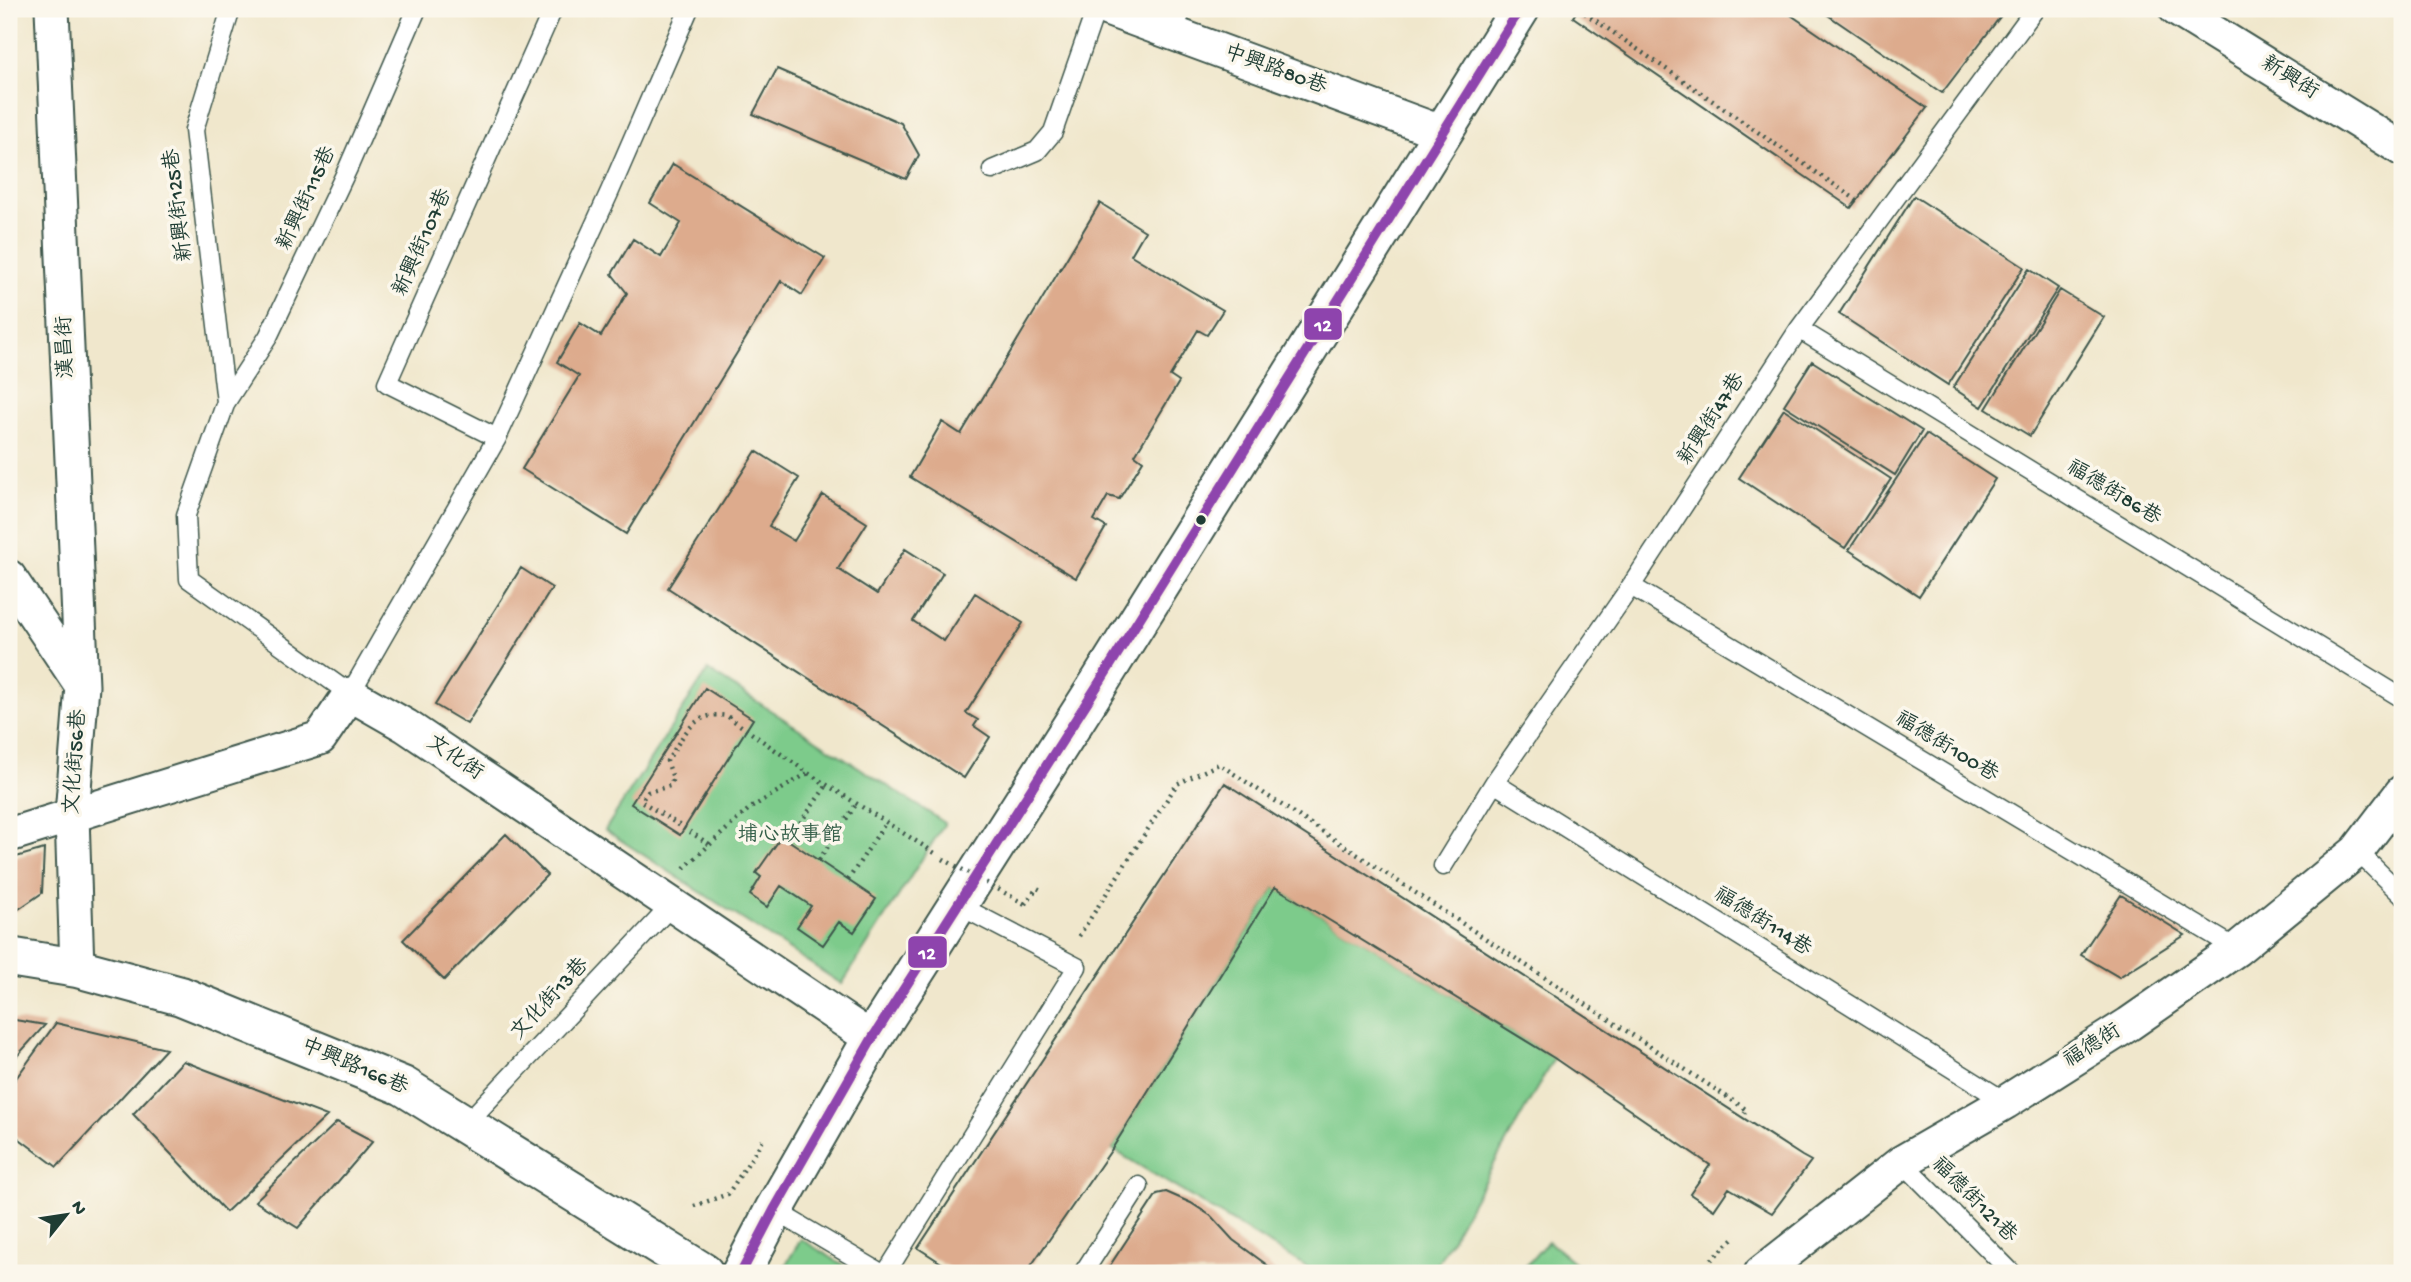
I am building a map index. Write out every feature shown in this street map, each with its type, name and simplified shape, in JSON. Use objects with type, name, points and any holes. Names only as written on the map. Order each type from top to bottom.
[{"type":"street","name":"漢昌街","points":[[52,9],[82,686]]},
{"type":"street","name":"中興路80巷","points":[[1107,9],[1177,21],[1443,133]]},
{"type":"street","points":[[741,1273],[872,1038],[1101,680],[1520,9]]},
{"type":"street","name":"新興街","points":[[2176,9],[2402,149]]},
{"type":"street","name":"文化街56巷","points":[[9,577],[82,686],[72,815],[77,968]]},
{"type":"street","points":[[9,835],[320,738],[349,694]]},
{"type":"street","name":"文化街","points":[[349,694],[406,726],[671,906],[872,1038]]},
{"type":"street","name":"福德街","points":[[1760,1273],[1902,1162],[2129,1024],[2237,949],[2357,851],[2402,792]]},
{"type":"street","name":"中興路166巷","points":[[9,957],[77,968],[180,996],[403,1086],[704,1273]]},
{"type":"lane","name":"新興街125巷","points":[[226,402],[194,130],[231,9]]},
{"type":"lane","name":"新興街115巷","points":[[226,402],[268,337],[348,168],[417,9]]},
{"type":"lane","name":"新興街107巷","points":[[497,438],[387,383],[553,9]]},
{"type":"lane","points":[[226,402],[186,515],[189,579],[349,694],[497,438],[610,191],[689,9]]},
{"type":"lane","points":[[992,170],[1037,151],[1053,132],[1096,9]]},
{"type":"lane","name":"新興街47巷","points":[[1443,866],[1494,783],[1631,586],[1799,330],[2035,9]]},
{"type":"lane","name":"福德街86巷","points":[[1799,330],[2402,698]]},
{"type":"lane","name":"福德街100巷","points":[[1631,586],[2237,949]]},
{"type":"lane","name":"福德街114巷","points":[[1494,783],[2006,1101]]},
{"type":"lane","points":[[2357,851],[2402,895]]},
{"type":"lane","points":[[886,1273],[1077,967],[958,905]]},
{"type":"lane","name":"文化街13巷","points":[[465,1125],[671,906]]},
{"type":"lane","name":"福德街121巷","points":[[1902,1162],[2012,1273]]},
{"type":"lane","points":[[1083,1273],[1139,1186]]},
{"type":"lane","points":[[774,1210],[881,1273]]},
{"type":"path","points":[[1579,9],[1882,218]]},
{"type":"path","points":[[709,844],[641,801],[648,792],[670,786],[673,778],[667,761],[692,725],[712,713],[727,716],[808,773],[938,855]]},
{"type":"path","points":[[1063,960],[1177,784],[1219,764],[1747,1110],[1742,1117]]},
{"type":"path","points":[[679,872],[749,809],[808,773]]},
{"type":"path","points":[[788,840],[827,785]]},
{"type":"path","points":[[819,860],[857,803]]},
{"type":"path","points":[[848,880],[886,822]]},
{"type":"path","points":[[943,859],[1026,904],[1037,888],[1041,890]]},
{"type":"path","points":[[694,1206],[727,1194],[765,1136]]},
{"type":"path","points":[[1707,1273],[1712,1260],[1736,1236]]},
{"type":"green space","name":"埔心故事館","points":[[708,670],[945,823],[842,984],[605,830]]},
{"type":"green space","points":[[1275,887],[1554,1058],[1432,1273],[1317,1273],[1112,1149]]},
{"type":"green space","points":[[801,1239],[856,1273],[781,1273]]},
{"type":"green space","points":[[1548,1241],[1587,1273],[1520,1273]]},
{"type":"building","points":[[1578,9],[1782,9],[1927,108],[1851,208],[1573,17]]},
{"type":"building","points":[[1819,9],[2006,9],[1942,93]]},
{"type":"building","points":[[777,69],[901,123],[919,155],[906,179],[753,114]]},
{"type":"building","points":[[673,164],[825,258],[802,295],[781,281],[626,534],[522,469],[579,376],[557,362],[580,323],[601,336],[627,293],[612,274],[633,239],[661,257],[681,223],[650,203]]},
{"type":"building","points":[[1914,196],[2024,267],[1948,385],[1839,314]]},
{"type":"building","points":[[1100,203],[1145,231],[1131,255],[1223,310],[1207,335],[1198,330],[1170,376],[1179,382],[1135,455],[1143,461],[1119,499],[1108,496],[1094,520],[1106,527],[1076,578],[910,477],[942,422],[961,434]]},
{"type":"building","points":[[2029,269],[2058,288],[1982,407],[1953,388]]},
{"type":"building","points":[[2060,290],[2104,317],[2030,436],[1986,409]]},
{"type":"building","points":[[1812,361],[1922,431],[1895,475],[1784,405]]},
{"type":"building","points":[[1784,409],[1891,479],[1845,548],[1739,478]]},
{"type":"building","points":[[1926,434],[1995,479],[1919,596],[1849,550]]},
{"type":"building","points":[[756,451],[799,478],[769,526],[794,541],[823,495],[867,523],[838,569],[877,594],[905,549],[943,573],[913,621],[944,641],[975,593],[1023,623],[966,713],[978,720],[974,726],[990,737],[964,778],[668,588]]},
{"type":"building","points":[[521,568],[552,588],[467,724],[435,705]]},
{"type":"building","points":[[705,688],[753,719],[680,835],[631,804]]},
{"type":"building","points":[[1225,783],[1811,1161],[1772,1213],[1729,1188],[1714,1210],[1690,1194],[1710,1165],[1554,1058],[1275,887],[1112,1149],[1026,1273],[957,1273],[918,1248]]},
{"type":"building","points":[[506,834],[547,875],[444,980],[403,940]]},
{"type":"building","points":[[782,836],[876,899],[854,932],[839,922],[823,945],[797,927],[811,906],[781,886],[767,907],[750,895],[761,877],[756,873]]},
{"type":"building","points":[[44,849],[42,893],[16,911],[9,911],[9,859]]},
{"type":"building","points":[[2121,895],[2185,935],[2119,977],[2081,955]]},
{"type":"building","points":[[9,1019],[45,1025],[9,1065]]},
{"type":"building","points":[[56,1023],[166,1049],[57,1167],[9,1131],[9,1088]]},
{"type":"building","points":[[183,1061],[327,1116],[226,1212],[133,1114]]},
{"type":"building","points":[[337,1122],[373,1141],[298,1228],[255,1201]]},
{"type":"building","points":[[1166,1192],[1211,1216],[1233,1240],[1278,1273],[1105,1273],[1157,1194]]},
{"type":"transit line","name":"12","points":[[741,1273],[872,1039],[1101,680],[1520,9]]}]
